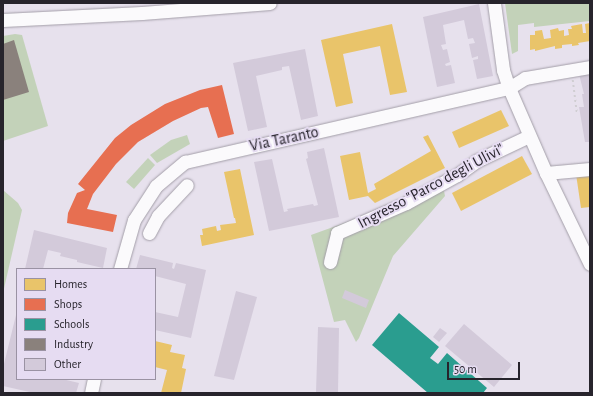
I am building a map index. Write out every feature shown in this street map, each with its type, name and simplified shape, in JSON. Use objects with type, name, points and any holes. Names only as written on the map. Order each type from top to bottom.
[{"type":"street","points":[[3,20],[142,8],[270,3]]},
{"type":"street","points":[[494,3],[503,70],[509,88],[546,173],[590,264]]},
{"type":"street","name":"Via Taranto","points":[[120,268],[134,220],[156,186],[185,162],[235,149],[509,88],[525,78],[590,67]]},
{"type":"street","name":"Ingresso \"Parco degli Ulivi\"","points":[[330,262],[337,233],[406,203],[453,178],[476,161],[529,136]]},
{"type":"street","points":[[546,173],[590,169]]},
{"type":"street","points":[[149,233],[158,216],[187,185]]},
{"type":"street","points":[[91,393],[94,380]]},
{"type":"path","points":[[573,76],[577,113]]},
{"type":"green space","points":[[505,3],[590,3],[590,21],[534,27],[534,23],[518,25],[518,51],[512,54]]},
{"type":"green space","points":[[15,34],[22,35],[48,126],[3,141],[3,36]]},
{"type":"green space","points":[[187,135],[190,144],[157,163],[150,155],[171,140]]},
{"type":"green space","points":[[148,158],[155,165],[134,189],[126,182]]},
{"type":"green space","points":[[442,181],[445,196],[393,256],[356,342],[345,320],[334,322],[311,235],[358,218]]},
{"type":"green space","points":[[3,190],[18,203],[22,210],[3,293]]},
{"type":"building: Homes","points":[[590,23],[590,41],[578,43],[579,45],[572,46],[572,44],[562,45],[562,48],[555,49],[555,46],[535,51],[535,49],[530,50],[530,35],[535,35],[535,31],[542,30],[544,39],[551,38],[550,30],[558,28],[559,31],[564,30],[564,36],[569,35],[568,29],[572,29],[571,26],[582,24],[583,33],[586,33],[585,24]]},
{"type":"building: Homes","points":[[392,24],[407,92],[390,95],[380,46],[343,54],[353,103],[336,107],[321,40]]},
{"type":"building: Homes","points":[[501,110],[509,126],[459,148],[452,132]]},
{"type":"building: Homes","points":[[428,135],[445,168],[375,203],[368,196],[349,200],[340,156],[360,152],[368,193],[376,189],[374,184],[431,151],[423,137]]},
{"type":"building: Homes","points":[[522,156],[532,174],[461,211],[452,193]]},
{"type":"building: Homes","points":[[240,169],[254,235],[202,246],[200,235],[203,235],[202,229],[216,226],[217,231],[221,230],[220,225],[236,223],[224,172]]},
{"type":"building: Homes","points":[[590,172],[590,207],[581,208],[576,174]]},
{"type":"building: Homes","points":[[156,341],[172,345],[170,352],[185,355],[182,368],[186,369],[181,393],[161,393],[167,370],[156,367]]},
{"type":"building: Shops","points":[[222,85],[234,134],[218,138],[208,107],[201,108],[173,121],[138,142],[116,164],[93,194],[87,209],[117,215],[113,232],[67,223],[68,213],[77,193],[85,190],[78,184],[115,138],[131,125],[165,104],[200,90]]},
{"type":"building: Schools","points":[[399,313],[439,347],[430,358],[438,364],[447,353],[487,388],[483,393],[428,393],[372,345]]},
{"type":"building: Industry","points":[[14,40],[29,92],[3,100],[3,44]]},
{"type":"building: Other","points":[[479,4],[493,76],[477,79],[473,60],[478,59],[478,56],[472,58],[469,44],[475,43],[473,38],[468,39],[464,20],[443,25],[446,44],[441,45],[443,50],[447,49],[450,62],[445,64],[446,66],[451,65],[455,83],[437,87],[423,17]]},
{"type":"building: Other","points":[[305,49],[318,116],[301,120],[289,66],[282,67],[282,70],[256,76],[267,127],[248,131],[233,63]]},
{"type":"building: Other","points":[[590,72],[590,142],[585,142],[579,107],[584,107],[582,94],[584,94],[579,74]]},
{"type":"building: Other","points":[[324,148],[339,217],[269,231],[254,162],[272,159],[284,212],[288,211],[287,209],[313,204],[314,206],[318,205],[306,159],[308,158],[307,152]]},
{"type":"building: Other","points":[[34,230],[107,248],[103,268],[77,262],[77,260],[60,256],[61,253],[48,250],[43,268],[25,268]]},
{"type":"building: Other","points":[[140,255],[173,263],[172,268],[174,269],[176,263],[206,270],[191,338],[156,330],[156,312],[178,317],[186,284],[156,276],[156,268],[136,268]]},
{"type":"building: Other","points":[[345,290],[369,300],[366,308],[342,298]]},
{"type":"building: Other","points":[[236,291],[257,297],[234,380],[214,376]]},
{"type":"building: Other","points":[[16,315],[16,380],[66,380],[79,383],[76,393],[34,393],[3,386],[3,368]]},
{"type":"building: Other","points":[[464,324],[512,365],[494,387],[445,346]]},
{"type":"building: Other","points":[[318,327],[339,328],[338,393],[316,393]]},
{"type":"building: Other","points":[[440,328],[447,333],[439,342],[433,337]]}]
